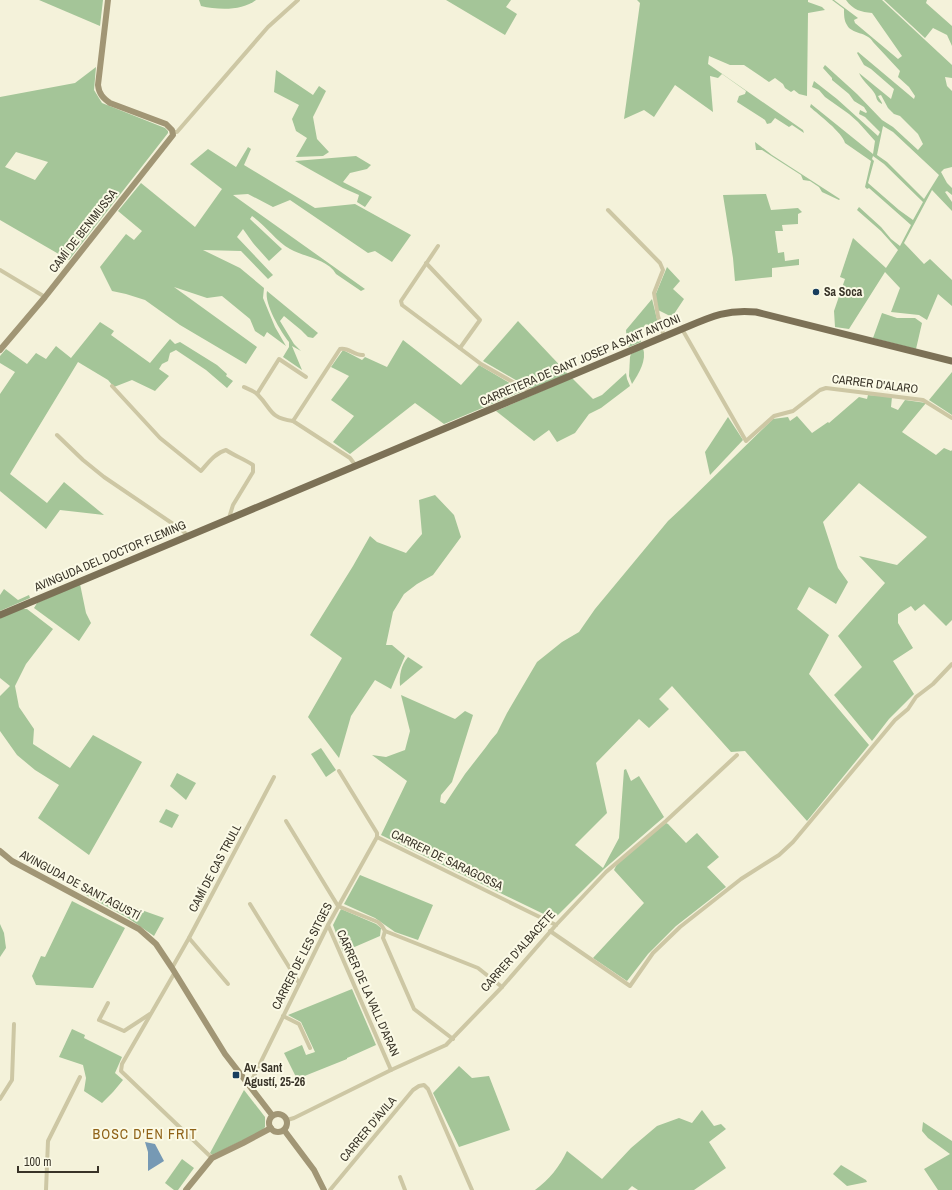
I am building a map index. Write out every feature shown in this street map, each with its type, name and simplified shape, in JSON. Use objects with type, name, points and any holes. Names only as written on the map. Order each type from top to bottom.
[{"type":"main road","name":"CARRETERA DE SANT JOSEP A SANT ANTONI","points":[[229,519],[664,336],[725,312],[756,312],[952,361]]},
{"type":"main road","name":"AVINGUDA DEL DOCTOR FLEMING","points":[[0,614],[229,519]]},
{"type":"street","points":[[108,0],[98,85],[101,94],[104,99],[110,103],[170,126],[173,132],[177,132],[268,27],[298,0]]},
{"type":"street","name":"CAMÍ DE BENIMUSSA","points":[[0,350],[45,297],[171,137],[173,132]]},
{"type":"street","points":[[608,210],[660,263],[663,270],[654,293],[658,316],[664,336]]},
{"type":"street","points":[[438,246],[401,301],[402,305],[481,364],[528,390],[529,393]]},
{"type":"street","points":[[426,263],[480,320],[460,348]]},
{"type":"street","points":[[0,270],[45,297]]},
{"type":"street","name":"CARRER D'ALARO","points":[[682,329],[746,441],[774,416],[793,412],[820,390],[826,388],[924,400],[952,418]]},
{"type":"street","points":[[293,421],[340,349],[345,348],[359,355],[363,355]]},
{"type":"street","points":[[257,394],[278,359],[306,377]]},
{"type":"street","points":[[112,386],[160,438],[196,469],[201,471],[214,456],[221,451],[226,450],[245,459],[253,465],[253,472],[233,505],[229,519]]},
{"type":"street","points":[[244,387],[257,394],[266,407],[282,420],[293,421],[350,458],[356,466]]},
{"type":"street","points":[[57,435],[83,460],[104,477],[182,530],[188,536]]},
{"type":"street","points":[[550,931],[630,986],[653,953],[680,927],[741,879],[779,855],[792,842],[894,720],[908,709],[916,697],[933,684],[952,664]]},
{"type":"street","name":"CARRER D'ALBACETE","points":[[287,1120],[446,1045],[502,987],[550,931],[612,866],[666,820],[737,755]]},
{"type":"street","name":"CARRER DE SARAGOSSA","points":[[339,771],[377,833],[377,837],[556,925]]},
{"type":"street","name":"CAMÍ DE CAS TRULL","points":[[212,1158],[127,1078],[121,1071],[122,1064],[151,1014],[189,938],[274,777]]},
{"type":"street","points":[[286,821],[338,906],[378,922],[385,931],[478,968],[502,987]]},
{"type":"street","name":"CARRER DE LES SITGES","points":[[249,1086],[328,925],[377,837]]},
{"type":"street","name":"AVINGUDA DE SANT AGUSTÍ","points":[[0,851],[12,861],[139,929],[156,944],[174,970],[225,1054],[272,1115]]},
{"type":"street","points":[[250,904],[299,983]]},
{"type":"street","name":"CARRER DE LA VALL D'ARAN","points":[[328,925],[391,1070]]},
{"type":"street","points":[[385,931],[383,938],[414,1009],[453,1039]]},
{"type":"street","points":[[189,938],[228,984]]},
{"type":"street","points":[[108,1003],[99,1020],[122,1031],[128,1030],[151,1014]]},
{"type":"street","points":[[283,1016],[299,1024],[310,1048]]},
{"type":"street","points":[[0,1099],[12,1080],[14,1024]]},
{"type":"street","points":[[46,1190],[48,1141],[80,1077]]},
{"type":"street","name":"CARRER D'ÀVILA","points":[[330,1190],[413,1090],[418,1086],[424,1085],[428,1090],[472,1190]]},
{"type":"street","points":[[277,1113],[286,1117],[287,1120],[287,1126],[284,1130],[277,1132],[271,1128],[269,1122],[272,1115],[277,1113]]},
{"type":"street","points":[[186,1190],[212,1158],[271,1128]]},
{"type":"street","points":[[284,1130],[314,1170],[324,1190]]},
{"type":"street","points":[[400,1177],[405,1190]]},
{"type":"green space","points":[[39,0],[103,0],[100,26]]},
{"type":"green space","points":[[199,0],[256,0],[250,4],[237,8],[222,9],[201,6]]},
{"type":"green space","points":[[446,0],[511,0],[506,7],[517,14],[505,35]]},
{"type":"green space","points":[[637,0],[808,0],[808,2],[822,7],[825,10],[808,13],[807,96],[799,94],[794,90],[791,92],[775,78],[769,82],[744,65],[730,65],[709,56],[708,64],[803,130],[804,133],[792,125],[789,127],[775,118],[771,123],[767,124],[765,120],[737,102],[739,96],[745,94],[746,91],[722,74],[718,78],[710,76],[713,112],[675,85],[654,117],[644,110],[624,119],[640,3]]},
{"type":"green space","points":[[832,0],[858,18],[854,20],[855,23],[898,59],[902,56],[872,13],[858,10],[851,6],[846,0],[882,0],[952,65],[952,78],[945,77],[947,86],[952,91],[952,167],[944,169],[941,172],[947,183],[952,188],[952,195],[947,191],[945,192],[952,202],[952,211],[932,190],[904,243],[924,264],[930,259],[952,280],[952,306],[938,294],[927,320],[919,315],[891,312],[900,288],[885,272],[849,329],[835,327],[834,311],[845,279],[840,277],[853,238],[886,268],[898,250],[881,231],[857,210],[859,207],[900,246],[911,225],[869,188],[867,189],[865,187],[871,161],[845,143],[840,134],[810,107],[811,104],[873,154],[875,141],[849,114],[825,97],[819,90],[812,87],[814,81],[837,99],[878,136],[880,132],[865,117],[859,114],[860,110],[866,113],[867,112],[864,107],[854,101],[849,94],[832,80],[823,68],[825,65],[857,94],[882,120],[893,127],[918,150],[923,144],[918,134],[900,116],[894,114],[888,108],[881,95],[878,96],[882,104],[879,102],[873,91],[859,73],[891,99],[894,89],[871,69],[864,65],[857,53],[858,52],[914,99],[915,96],[909,87],[898,77],[900,71],[871,39],[849,28],[845,22],[844,9]],"holes":[[[883,126],[893,132],[939,175],[924,199],[887,162],[877,155]],[[873,156],[884,164],[923,202],[913,220],[868,183],[874,161],[872,159]]]},
{"type":"green space","points":[[884,0],[927,0],[926,3],[952,26],[952,46],[947,35],[933,28],[925,38]]},
{"type":"green space","points":[[96,67],[94,90],[102,103],[165,128],[168,133],[69,260],[0,220],[0,97],[75,83]],"holes":[[[16,152],[48,162],[35,180],[5,167]]]},
{"type":"green space","points":[[276,70],[313,95],[319,86],[326,91],[313,117],[317,139],[329,152],[323,156],[296,157],[307,138],[296,131],[292,119],[299,105],[274,92]]},
{"type":"green space","points":[[755,142],[772,155],[840,199],[839,200],[822,192],[819,187],[810,181],[803,180],[801,175],[762,150],[756,150]]},
{"type":"green space","points":[[248,147],[251,149],[244,165],[315,208],[355,204],[411,235],[392,262],[375,251],[368,253],[290,200],[273,207],[248,194],[233,195],[365,289],[361,291],[336,274],[322,262],[290,249],[280,242],[252,216],[250,219],[282,249],[269,261],[243,229],[237,237],[273,275],[268,279],[241,251],[203,250],[240,268],[264,288],[263,298],[275,327],[286,346],[267,332],[264,337],[255,331],[250,319],[222,296],[207,298],[174,287],[257,347],[246,364],[180,325],[145,300],[112,291],[100,267],[126,234],[134,240],[142,231],[118,211],[141,183],[195,227],[222,189],[190,164],[208,149],[236,167]]},
{"type":"green space","points":[[356,156],[371,165],[367,169],[350,173],[343,182],[372,197],[365,207],[357,202],[359,195],[343,188],[295,161]]},
{"type":"green space","points":[[766,194],[771,210],[798,208],[802,212],[798,214],[798,224],[782,225],[783,231],[775,231],[778,253],[784,252],[785,261],[799,259],[799,265],[772,268],[772,277],[735,281],[723,195]]},
{"type":"green space","points":[[667,267],[680,281],[673,289],[684,299],[672,317],[658,310],[655,296]]},
{"type":"green space","points":[[267,291],[318,333],[313,338],[308,337],[284,316],[280,321],[294,344],[301,351],[292,346],[302,370],[283,357],[289,347],[289,342],[278,325],[271,310],[268,303]]},
{"type":"green space","points":[[652,299],[658,323],[651,329],[646,324],[639,332],[641,342],[629,347],[627,345],[626,330]]},
{"type":"green space","points":[[882,313],[897,318],[915,318],[922,323],[916,349],[873,338]]},
{"type":"green space","points":[[518,321],[568,374],[531,389],[483,361]]},
{"type":"green space","points":[[100,322],[114,331],[111,335],[150,363],[170,339],[175,344],[180,342],[217,365],[227,374],[226,376],[233,381],[227,388],[206,370],[176,350],[170,353],[168,361],[162,364],[159,369],[169,376],[155,391],[132,380],[114,387],[108,380],[78,362],[10,474],[47,503],[64,482],[104,515],[60,510],[46,529],[0,491],[0,394],[15,372],[0,363],[0,356],[6,349],[27,364],[36,353],[46,359],[56,346],[71,358]]},
{"type":"green space","points":[[403,340],[461,385],[479,365],[523,391],[444,424],[415,403],[350,454],[333,442],[354,416],[331,400],[349,376],[331,367],[343,350],[362,360],[365,357],[387,367]]},
{"type":"green space","points":[[643,348],[643,362],[640,371],[632,384],[629,376],[630,357],[631,354]]},
{"type":"green space","points":[[952,372],[952,415],[929,400]]},
{"type":"green space","points":[[626,373],[630,386],[601,408],[589,414],[575,433],[557,442],[549,430],[534,441],[496,411],[572,378],[593,399],[602,395]]},
{"type":"green space","points":[[868,395],[892,397],[891,407],[898,410],[905,400],[926,403],[902,432],[936,455],[944,448],[951,451],[952,450],[952,620],[946,626],[924,604],[915,611],[911,606],[898,614],[898,623],[913,648],[893,661],[914,694],[889,719],[872,741],[834,695],[862,667],[838,636],[885,583],[859,556],[897,565],[927,537],[859,483],[823,522],[838,568],[848,582],[836,604],[809,587],[797,609],[829,635],[809,674],[869,745],[807,821],[745,751],[731,752],[672,686],[659,699],[669,709],[649,728],[639,719],[596,763],[607,813],[575,845],[603,868],[619,838],[624,770],[626,769],[631,781],[639,776],[664,817],[604,869],[554,919],[381,835],[407,781],[372,755],[386,757],[405,750],[410,731],[401,695],[455,719],[465,711],[473,715],[452,782],[441,795],[440,802],[445,804],[465,774],[497,733],[537,662],[562,642],[579,632],[595,609],[668,521],[773,419],[788,417],[790,421],[797,416],[812,433],[828,422],[829,423],[859,397],[867,399]]},
{"type":"green space","points":[[728,417],[743,440],[710,475],[705,452]]},
{"type":"green space","points":[[435,495],[454,515],[461,537],[433,575],[417,584],[404,594],[393,612],[386,645],[392,645],[405,656],[391,689],[375,680],[351,716],[339,758],[308,717],[342,658],[310,635],[370,536],[377,542],[406,553],[422,534],[419,500]]},
{"type":"green space","points":[[80,584],[86,613],[91,623],[79,641],[34,608],[37,603]]},
{"type":"green space","points":[[4,589],[18,600],[29,595],[30,598],[0,611],[0,595]]},
{"type":"green space","points":[[21,609],[27,609],[53,629],[26,664],[15,686],[19,707],[34,729],[33,744],[70,768],[93,735],[142,762],[89,855],[38,818],[59,785],[35,770],[17,755],[0,731],[0,696],[10,686],[0,678],[0,618]]},
{"type":"green space","points":[[408,657],[423,667],[400,686],[401,671]]},
{"type":"green space","points":[[321,748],[336,770],[326,777],[311,754]]},
{"type":"green space","points":[[177,773],[196,783],[186,800],[170,786]]},
{"type":"green space","points":[[166,809],[179,815],[172,828],[159,822]]},
{"type":"green space","points":[[666,823],[686,843],[697,833],[719,857],[707,867],[726,887],[676,926],[648,954],[627,981],[593,958],[644,903],[614,870],[618,862]]},
{"type":"green space","points":[[360,875],[433,905],[418,940],[395,932],[375,918],[344,904]]},
{"type":"green space","points":[[84,894],[133,907],[164,918],[154,936],[128,918]]},
{"type":"green space","points":[[72,901],[125,928],[93,988],[36,985],[32,976],[41,956],[45,957]]},
{"type":"green space","points":[[341,909],[376,924],[381,928],[380,936],[343,952],[333,925]]},
{"type":"green space","points":[[0,924],[4,933],[6,948],[0,957]]},
{"type":"green space","points":[[352,989],[376,1045],[347,1059],[297,1079],[284,1053],[302,1045],[306,1055],[315,1052],[301,1022],[288,1015]]},
{"type":"green space","points":[[72,1029],[85,1035],[84,1038],[122,1057],[115,1073],[123,1080],[102,1103],[84,1091],[86,1078],[83,1065],[59,1057]]},
{"type":"green space","points":[[459,1066],[472,1078],[489,1076],[510,1130],[459,1147],[433,1093]]},
{"type":"green space","points":[[244,1090],[265,1117],[265,1127],[262,1131],[212,1155],[210,1153]]},
{"type":"green space","points":[[702,1110],[714,1126],[721,1124],[726,1129],[709,1142],[726,1168],[694,1190],[638,1190],[632,1186],[628,1190],[535,1190],[554,1172],[567,1151],[602,1179],[631,1148],[657,1126],[679,1118],[692,1123]]},
{"type":"green space","points":[[923,1122],[952,1141],[952,1190],[938,1190],[924,1169],[950,1154],[928,1138],[922,1131]]},
{"type":"green space","points":[[182,1159],[194,1168],[178,1190],[174,1190],[165,1183]]},
{"type":"green space","points":[[841,1165],[867,1182],[847,1186],[833,1174]]},
{"type":"water","points":[[145,1142],[155,1144],[164,1161],[148,1171],[148,1152]]},
{"type":"place","name":"Sa Soca","points":[[816,292]]},
{"type":"place","name":"Av. Sant Agustí, 25-26","points":[[236,1075]]},
{"type":"district","name":"BOSC D'EN FRIT","points":[[145,1134]]}]
